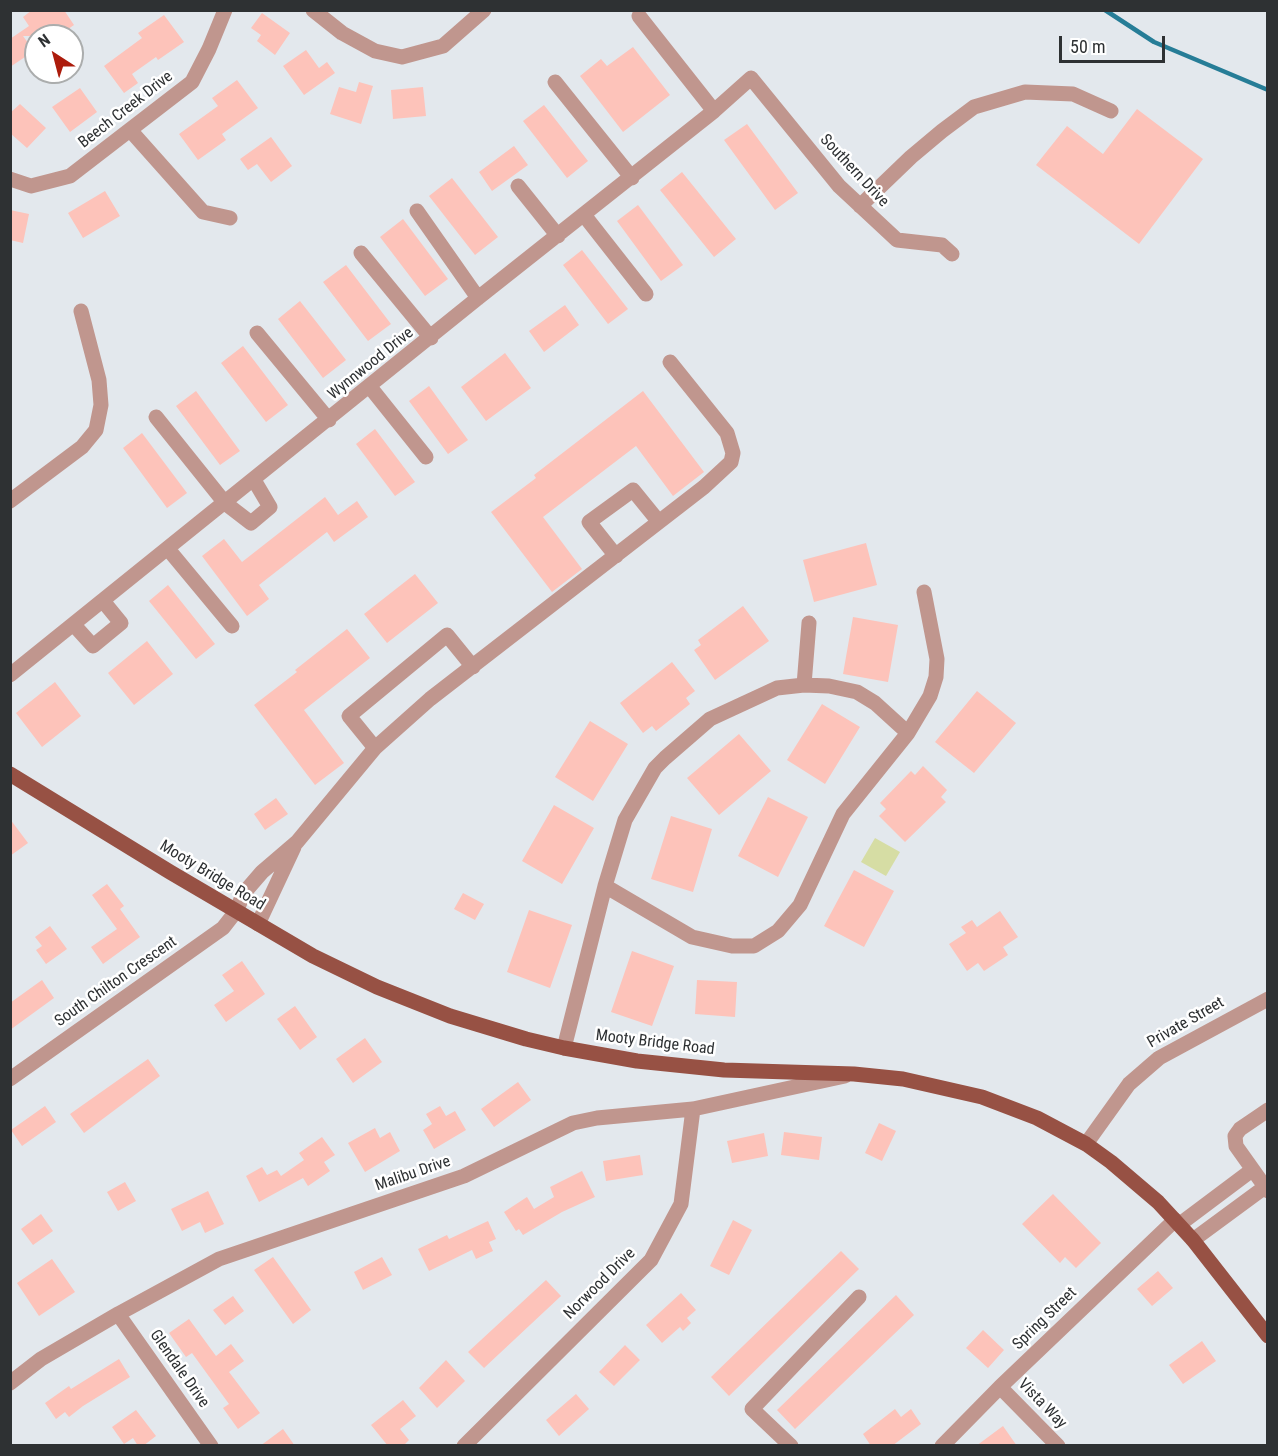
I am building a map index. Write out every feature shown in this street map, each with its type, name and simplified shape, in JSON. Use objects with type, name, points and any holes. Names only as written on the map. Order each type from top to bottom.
[{"type":"main road","name":"Mooty Bridge Road","points":[[13,778],[258,924],[341,970],[413,1002],[488,1028],[564,1048],[637,1061],[724,1070],[854,1074],[903,1079],[982,1097],[1037,1118],[1086,1144],[1135,1181],[1178,1222],[1268,1336]]},
{"type":"street","name":"Beech Creek Drive","points":[[10,178],[31,186],[70,176],[192,82],[225,10]]},
{"type":"street","points":[[312,10],[342,33],[375,51],[402,57],[443,46],[484,10]]},
{"type":"street","points":[[639,16],[714,111]]},
{"type":"street","name":"Wynnwood Drive","points":[[10,675],[478,298],[632,178],[751,78]]},
{"type":"street","name":"Southern Drive","points":[[751,78],[839,186],[897,240],[942,245],[951,254]]},
{"type":"street","points":[[555,82],[632,178]]},
{"type":"street","points":[[860,206],[942,131],[974,107],[1025,93],[1073,93],[1111,111]]},
{"type":"street","points":[[130,130],[203,212],[230,218]]},
{"type":"street","points":[[518,186],[558,236]]},
{"type":"street","points":[[417,211],[478,298]]},
{"type":"street","points":[[584,215],[646,294]]},
{"type":"street","points":[[361,253],[431,338]]},
{"type":"street","points":[[10,501],[82,447],[96,430],[101,405],[99,380],[81,311]]},
{"type":"street","points":[[257,333],[329,420]]},
{"type":"street","points":[[258,924],[297,842],[375,748],[430,699],[704,487],[731,462],[734,453],[727,433],[670,362]]},
{"type":"street","points":[[370,387],[426,457]]},
{"type":"street","points":[[156,417],[225,503],[251,523],[270,507],[254,480]]},
{"type":"street","points":[[616,556],[589,522],[633,490],[659,522]]},
{"type":"street","points":[[168,549],[232,626]]},
{"type":"street","points":[[605,886],[692,937],[732,946],[754,946],[778,931],[800,905],[843,814],[908,733],[930,696],[936,677],[937,659],[924,591]]},
{"type":"street","points":[[74,625],[93,646],[121,623],[103,601]]},
{"type":"street","points":[[804,685],[809,624]]},
{"type":"street","points":[[375,748],[349,716],[447,635],[473,667]]},
{"type":"street","points":[[564,1048],[605,886],[625,820],[655,768],[710,719],[777,688],[804,685],[829,686],[857,692],[875,703],[908,733]]},
{"type":"street","name":"South Chilton Crescent","points":[[10,1079],[223,928],[237,910],[243,894],[261,872],[297,842]]},
{"type":"street","name":"Private Street","points":[[1086,1144],[1129,1084],[1160,1058],[1268,999]]},
{"type":"street","name":"Malibu Drive","points":[[10,1383],[41,1359],[219,1259],[464,1176],[573,1124],[597,1118],[693,1109],[854,1074]]},
{"type":"street","name":"Norwood Drive","points":[[464,1446],[651,1260],[681,1204],[693,1109]]},
{"type":"street","points":[[1193,1240],[1266,1189],[1236,1146],[1235,1136],[1240,1129],[1268,1110]]},
{"type":"street","name":"Spring Street","points":[[942,1446],[1000,1387],[1178,1222],[1252,1170]]},
{"type":"street","points":[[791,1446],[752,1409],[859,1297]]},
{"type":"street","name":"Glendale Drive","points":[[118,1314],[211,1446]]},
{"type":"street","name":"Vista Way","points":[[1000,1387],[1058,1446]]},
{"type":"green space","points":[[875,838],[900,852],[886,876],[861,862]]},
{"type":"building","points":[[32,10],[64,10],[73,24],[28,24],[23,17]]},
{"type":"building","points":[[262,13],[290,33],[275,55],[257,41],[261,35],[251,28]]},
{"type":"building","points":[[164,15],[184,42],[158,60],[156,57],[132,74],[138,83],[124,93],[104,66],[142,38],[138,33]]},
{"type":"building","points":[[24,29],[24,58],[10,67],[10,39]]},
{"type":"building","points":[[633,47],[670,95],[623,132],[580,76],[601,59],[607,66]]},
{"type":"building","points":[[306,50],[319,68],[327,62],[335,73],[304,95],[283,66]]},
{"type":"building","points":[[237,80],[258,108],[222,134],[226,140],[198,160],[179,134],[218,106],[212,98]]},
{"type":"building","points":[[359,82],[373,86],[361,124],[330,114],[339,87],[356,92]]},
{"type":"building","points":[[423,87],[426,116],[393,119],[391,90]]},
{"type":"building","points":[[80,88],[97,112],[70,132],[52,107]]},
{"type":"building","points":[[20,104],[46,128],[27,148],[10,133],[10,113]]},
{"type":"building","points":[[544,105],[588,161],[567,178],[523,121]]},
{"type":"building","points":[[1137,109],[1203,159],[1139,244],[1036,165],[1067,126],[1103,154]]},
{"type":"building","points":[[747,124],[798,193],[775,210],[724,140]]},
{"type":"building","points":[[271,137],[292,166],[271,182],[257,164],[248,170],[240,159]]},
{"type":"building","points":[[514,146],[528,165],[492,191],[479,172]]},
{"type":"building","points":[[682,172],[736,239],[714,257],[660,190]]},
{"type":"building","points":[[452,178],[498,237],[475,255],[429,196]]},
{"type":"building","points":[[105,191],[120,216],[83,238],[68,213]]},
{"type":"building","points":[[638,205],[683,265],[661,281],[617,221]]},
{"type":"building","points":[[10,210],[29,214],[23,243],[10,240]]},
{"type":"building","points":[[403,219],[448,279],[425,296],[380,237]]},
{"type":"building","points":[[582,250],[628,309],[608,324],[563,265]]},
{"type":"building","points":[[346,265],[391,324],[368,341],[323,282]]},
{"type":"building","points":[[300,301],[346,360],[323,378],[278,319]]},
{"type":"building","points":[[565,305],[579,325],[544,352],[529,331]]},
{"type":"building","points":[[243,346],[288,405],[266,422],[221,363]]},
{"type":"building","points":[[505,353],[531,388],[486,421],[461,387]]},
{"type":"building","points":[[429,386],[468,440],[448,454],[409,401]]},
{"type":"building","points":[[196,391],[240,451],[220,465],[176,406]]},
{"type":"building","points":[[643,391],[704,472],[673,496],[636,446],[543,517],[582,569],[552,592],[491,512],[536,478],[534,475]]},
{"type":"building","points":[[375,429],[415,482],[395,496],[356,444]]},
{"type":"building","points":[[142,433],[187,493],[167,508],[123,448]]},
{"type":"building","points":[[325,497],[338,515],[357,501],[368,517],[334,542],[327,532],[259,585],[269,599],[247,616],[202,556],[224,539],[242,562]]},
{"type":"building","points":[[866,543],[877,585],[814,602],[803,560]]},
{"type":"building","points":[[415,574],[438,603],[387,643],[364,614]]},
{"type":"building","points":[[168,585],[215,644],[196,659],[149,601]]},
{"type":"building","points":[[743,606],[769,641],[715,680],[694,650],[701,645],[698,640]]},
{"type":"building","points":[[853,617],[898,625],[888,682],[843,674]]},
{"type":"building","points":[[347,629],[370,658],[304,710],[344,763],[315,785],[254,705]]},
{"type":"building","points":[[147,641],[173,674],[134,705],[108,673]]},
{"type":"building","points":[[672,662],[695,691],[686,698],[690,704],[656,731],[652,726],[643,733],[620,703]]},
{"type":"building","points":[[55,682],[81,716],[42,747],[16,713]]},
{"type":"building","points":[[977,691],[1016,723],[974,773],[935,742]]},
{"type":"building","points":[[822,704],[860,727],[825,784],[787,760]]},
{"type":"building","points":[[590,721],[628,744],[593,801],[555,777]]},
{"type":"building","points":[[739,734],[771,771],[719,815],[687,778]]},
{"type":"building","points":[[923,766],[947,790],[941,797],[946,802],[905,842],[879,816],[886,809],[880,803],[911,771],[915,775]]},
{"type":"building","points":[[768,797],[808,817],[778,877],[738,856]]},
{"type":"building","points":[[276,798],[288,814],[265,830],[254,814]]},
{"type":"building","points":[[554,805],[594,828],[562,884],[522,861]]},
{"type":"building","points":[[671,816],[712,829],[693,892],[651,879]]},
{"type":"building","points":[[10,819],[28,843],[10,856]]},
{"type":"building","points":[[854,870],[894,891],[864,947],[824,926]]},
{"type":"building","points":[[107,884],[124,906],[120,909],[140,937],[103,964],[91,947],[117,929],[92,895]]},
{"type":"building","points":[[463,893],[484,904],[475,920],[454,909]]},
{"type":"building","points":[[529,910],[572,925],[550,988],[507,972]]},
{"type":"building","points":[[1000,911],[1018,937],[1003,947],[1008,955],[984,971],[978,963],[967,971],[949,944],[966,933],[961,927],[972,920],[977,927]]},
{"type":"building","points":[[50,926],[67,949],[46,964],[36,950],[42,946],[35,937]]},
{"type":"building","points":[[632,951],[674,966],[652,1026],[611,1012]]},
{"type":"building","points":[[242,961],[265,994],[226,1022],[214,1005],[234,991],[222,975]]},
{"type":"building","points":[[42,980],[54,998],[10,1030],[10,1003]]},
{"type":"building","points":[[697,980],[737,982],[735,1017],[695,1014]]},
{"type":"building","points":[[295,1006],[317,1037],[300,1050],[277,1019]]},
{"type":"building","points":[[365,1038],[382,1062],[353,1083],[336,1059]]},
{"type":"building","points":[[148,1059],[160,1076],[84,1133],[70,1114]]},
{"type":"building","points":[[518,1082],[531,1100],[494,1127],[481,1109]]},
{"type":"building","points":[[45,1106],[56,1122],[22,1146],[11,1130]]},
{"type":"building","points":[[440,1106],[446,1116],[455,1111],[466,1130],[434,1149],[423,1130],[432,1124],[426,1114]]},
{"type":"building","points":[[879,1123],[896,1131],[882,1161],[865,1153]]},
{"type":"building","points":[[375,1128],[380,1138],[390,1132],[400,1151],[365,1172],[348,1143]]},
{"type":"building","points":[[784,1132],[822,1137],[819,1160],[781,1155]]},
{"type":"building","points":[[764,1133],[768,1156],[732,1163],[727,1141]]},
{"type":"building","points":[[322,1137],[335,1155],[324,1162],[330,1171],[308,1186],[303,1178],[259,1202],[246,1176],[262,1167],[267,1175],[277,1170],[281,1176],[304,1160],[299,1153]]},
{"type":"building","points":[[640,1155],[643,1175],[606,1181],[603,1161]]},
{"type":"building","points":[[582,1171],[595,1197],[562,1212],[523,1235],[519,1229],[516,1231],[504,1212],[527,1197],[534,1209],[554,1197],[550,1187]]},
{"type":"building","points":[[125,1182],[136,1201],[118,1211],[107,1192]]},
{"type":"building","points":[[208,1191],[224,1224],[205,1233],[200,1222],[182,1231],[171,1209]]},
{"type":"building","points":[[1053,1194],[1101,1243],[1076,1268],[1065,1257],[1060,1263],[1022,1224]]},
{"type":"building","points":[[41,1214],[53,1231],[33,1245],[21,1229]]},
{"type":"building","points":[[733,1220],[752,1230],[729,1275],[710,1266]]},
{"type":"building","points":[[488,1221],[496,1239],[489,1242],[493,1251],[476,1259],[472,1250],[429,1271],[418,1249],[447,1235],[449,1239]]},
{"type":"building","points":[[841,1251],[859,1269],[729,1396],[711,1377]]},
{"type":"building","points":[[273,1257],[311,1310],[293,1324],[254,1270]]},
{"type":"building","points":[[382,1257],[392,1275],[363,1290],[354,1272]]},
{"type":"building","points":[[52,1259],[75,1292],[39,1316],[17,1283]]},
{"type":"building","points":[[1158,1271],[1173,1288],[1152,1306],[1137,1289]]},
{"type":"building","points":[[546,1280],[561,1296],[484,1368],[468,1352]]},
{"type":"building","points":[[681,1293],[696,1310],[687,1318],[691,1323],[683,1331],[680,1327],[662,1343],[646,1325]]},
{"type":"building","points":[[896,1295],[914,1315],[795,1429],[777,1410]]},
{"type":"building","points":[[233,1296],[244,1311],[225,1325],[213,1310]]},
{"type":"building","points":[[189,1319],[216,1356],[231,1344],[244,1361],[229,1372],[260,1413],[238,1429],[223,1408],[229,1404],[192,1353],[186,1357],[169,1333]]},
{"type":"building","points":[[983,1330],[1004,1350],[988,1368],[966,1348]]},
{"type":"building","points":[[1202,1341],[1216,1361],[1183,1384],[1169,1365]]},
{"type":"building","points":[[625,1345],[640,1360],[614,1386],[599,1372]]},
{"type":"building","points":[[119,1359],[130,1377],[69,1417],[65,1412],[56,1419],[45,1403],[69,1386],[71,1389]]},
{"type":"building","points":[[446,1360],[465,1381],[437,1408],[419,1388]]},
{"type":"building","points":[[576,1394],[589,1409],[559,1436],[546,1420]]},
{"type":"building","points":[[403,1400],[416,1416],[400,1429],[409,1440],[403,1446],[388,1446],[371,1425]]},
{"type":"building","points":[[895,1409],[901,1417],[911,1409],[921,1424],[892,1446],[871,1446],[863,1434]]},
{"type":"building","points":[[136,1410],[156,1436],[143,1446],[138,1446],[133,1438],[124,1444],[112,1427]]},
{"type":"building","points":[[1003,1426],[1017,1446],[976,1446]]},
{"type":"building","points":[[283,1429],[295,1446],[260,1446]]},
{"type":"waterway","points":[[1105,10],[1154,42],[1268,90]]}]
